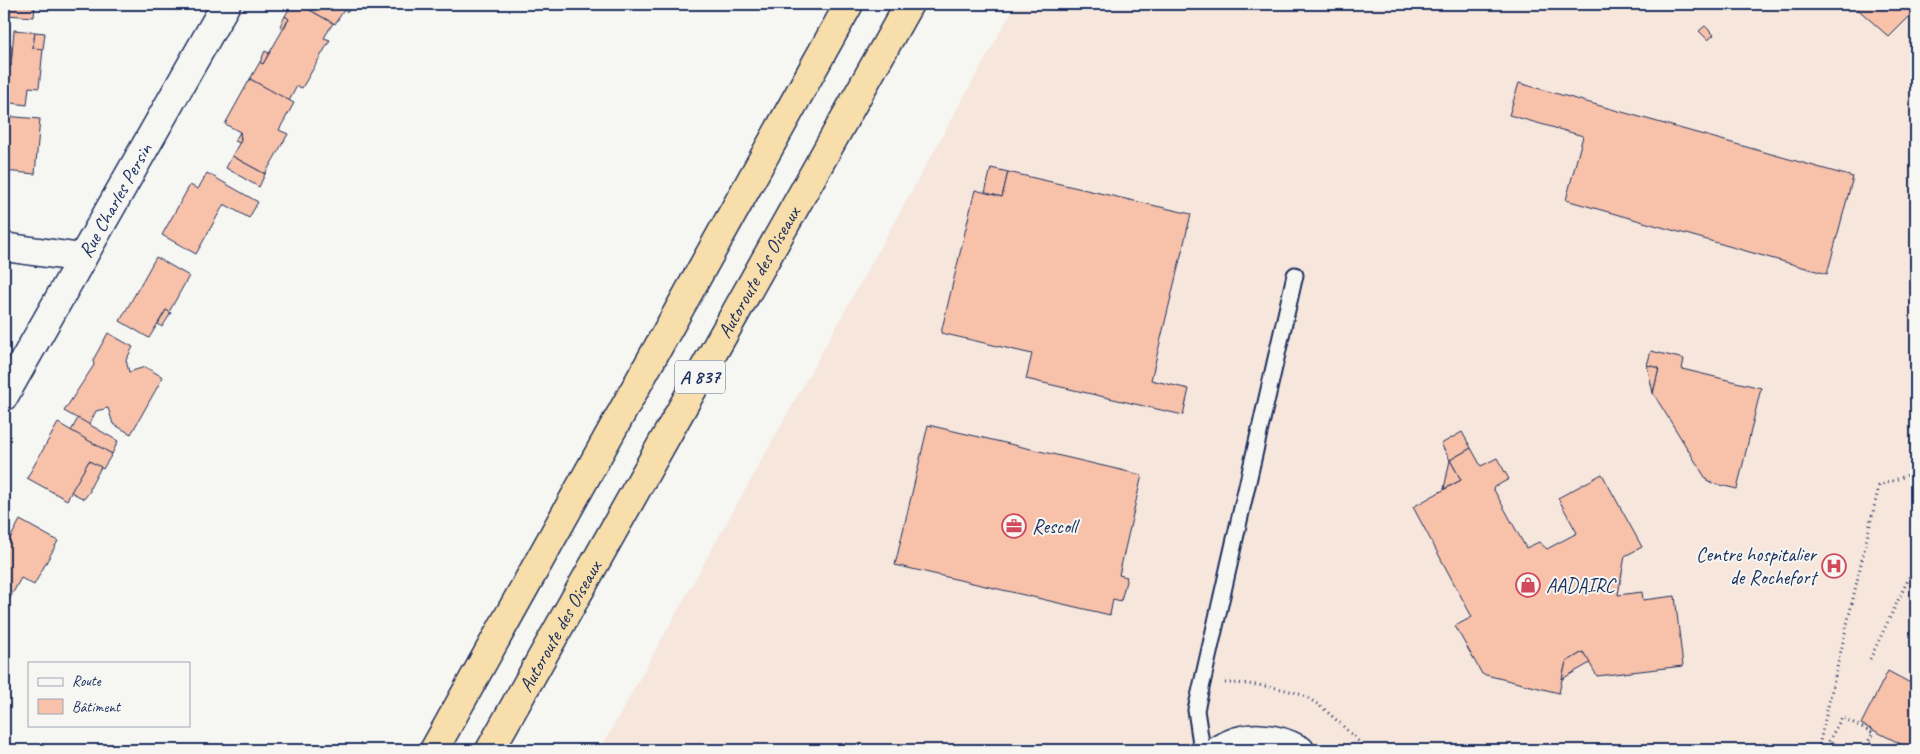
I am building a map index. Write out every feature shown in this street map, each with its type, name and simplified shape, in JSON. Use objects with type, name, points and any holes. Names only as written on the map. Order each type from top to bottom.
[{"type":"highway","name":"A 837","points":[[434,750],[849,4]]},
{"type":"highway","name":"Autoroute des Oiseaux","points":[[490,750],[909,4]]},
{"type":"street","name":"Rue Charles Persin","points":[[4,396],[226,4]]},
{"type":"street","points":[[4,247],[82,258]]},
{"type":"street","points":[[1219,750],[1245,738],[1263,738],[1289,744],[1300,750]]},
{"type":"lane","points":[[1202,750],[1196,710],[1295,275]]},
{"type":"path","points":[[1818,750],[1879,486],[1916,472]]},
{"type":"path","points":[[1870,659],[1916,563]]},
{"type":"path","points":[[1199,700],[1222,683],[1252,683],[1305,697],[1336,720],[1368,750]]},
{"type":"path","points":[[1824,750],[1842,717],[1873,733],[1868,742],[1884,750]]},
{"type":"shaded area","points":[[1016,4],[1916,4],[1916,750],[600,750]]},
{"type":"building","points":[[8,4],[35,4],[34,17],[7,15]]},
{"type":"building","points":[[292,4],[299,4],[333,23],[324,38],[330,40],[302,88],[297,86],[289,101],[250,79],[260,62],[263,64],[289,19],[285,16]]},
{"type":"building","points":[[299,4],[353,4],[348,12],[344,10],[335,24]]},
{"type":"building","points":[[1852,4],[1916,4],[1916,10],[1889,37]]},
{"type":"building","points":[[285,16],[289,19],[283,28],[280,26]]},
{"type":"building","points":[[1705,26],[1714,35],[1708,40],[1699,31]]},
{"type":"building","points":[[14,30],[35,32],[33,48],[43,49],[39,88],[29,87],[27,105],[4,102],[4,65],[11,66]]},
{"type":"building","points":[[35,32],[45,33],[43,49],[33,48]]},
{"type":"building","points":[[4,45],[12,46],[11,66],[4,65]]},
{"type":"building","points":[[265,51],[269,53],[263,64],[260,62]]},
{"type":"building","points":[[250,79],[294,103],[279,130],[288,134],[265,174],[232,156],[241,140],[240,132],[225,124]]},
{"type":"building","points":[[1519,83],[1853,177],[1827,274],[1566,200],[1583,136],[1509,115]]},
{"type":"building","points":[[4,116],[40,119],[35,174],[4,171]]},
{"type":"building","points":[[240,132],[241,140],[240,143],[235,141]]},
{"type":"building","points":[[232,156],[265,174],[259,187],[226,168]]},
{"type":"building","points":[[991,168],[1008,172],[1002,197],[985,193]]},
{"type":"building","points":[[1008,172],[1191,214],[1151,380],[1189,389],[1183,415],[1026,379],[1032,354],[941,333],[975,190],[1002,197]]},
{"type":"building","points":[[207,173],[258,202],[249,218],[224,204],[196,254],[162,235],[190,185],[198,189]]},
{"type":"building","points":[[156,257],[189,276],[169,312],[166,310],[149,338],[120,321]]},
{"type":"building","points":[[166,310],[171,313],[162,327],[158,324]]},
{"type":"building","points":[[108,333],[133,347],[126,360],[129,372],[145,367],[163,377],[131,434],[113,424],[108,408],[96,411],[89,425],[64,411],[94,365],[93,360]]},
{"type":"building","points":[[1651,351],[1684,359],[1682,369],[1761,388],[1737,489],[1708,482],[1653,393],[1659,368],[1647,365]]},
{"type":"building","points":[[1647,365],[1659,368],[1653,393]]},
{"type":"building","points":[[78,418],[118,441],[112,454],[71,431]]},
{"type":"building","points":[[58,423],[112,454],[103,469],[89,461],[67,500],[27,478]]},
{"type":"building","points":[[928,425],[1142,475],[1119,575],[1127,577],[1121,601],[1113,599],[1110,615],[895,565]]},
{"type":"building","points":[[1462,432],[1471,448],[1450,460],[1441,444]]},
{"type":"building","points":[[1471,448],[1481,466],[1497,458],[1509,479],[1493,488],[1526,548],[1539,542],[1547,549],[1577,533],[1558,498],[1602,474],[1642,547],[1625,556],[1618,595],[1642,592],[1643,600],[1675,596],[1683,666],[1597,676],[1583,652],[1566,662],[1559,693],[1482,674],[1455,626],[1472,617],[1413,507],[1461,480],[1450,460]]},
{"type":"building","points":[[1450,460],[1461,480],[1444,489]]},
{"type":"building","points":[[89,461],[101,467],[90,491],[84,499],[71,492]]},
{"type":"building","points":[[20,520],[58,541],[34,585],[21,578],[4,609],[4,550]]},
{"type":"building","points":[[1583,652],[1590,663],[1562,679],[1566,662]]},
{"type":"building","points":[[1888,671],[1916,686],[1916,750],[1898,750],[1901,744],[1861,724]]},
{"type":"building","points":[[1832,742],[1849,750],[1827,750]]},
{"type":"place","name":"Rescoll","points":[[1014,526]]},
{"type":"place","name":"Centre hospitalier de Rochefort","points":[[1834,566]]},
{"type":"place","name":"AADAIRC","points":[[1528,585]]}]
